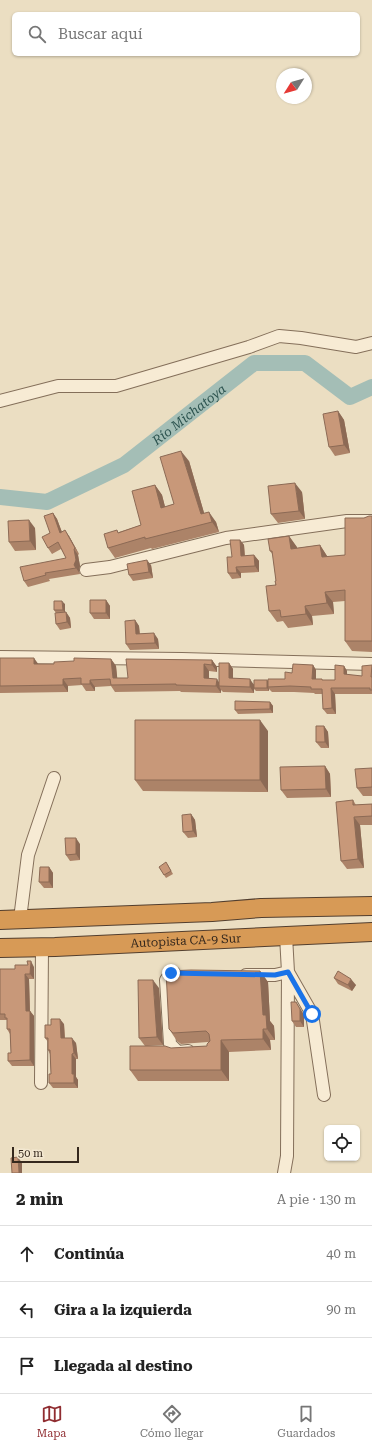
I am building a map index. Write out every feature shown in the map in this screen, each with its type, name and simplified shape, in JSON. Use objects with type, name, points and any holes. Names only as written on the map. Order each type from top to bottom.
[{"type":"highway","points":[[0,920],[212,912],[261,908],[372,906]]},
{"type":"highway","points":[[261,908],[277,918],[280,925],[278,932],[265,938]]},
{"type":"highway","points":[[48,947],[42,936],[42,932],[48,924],[60,917]]},
{"type":"highway","name":"Autopista CA-9 Sur","points":[[0,948],[265,938],[372,932]]},
{"type":"street","points":[[0,401],[58,386],[116,386],[249,347],[279,336],[356,347],[372,343]]},
{"type":"street","points":[[86,570],[118,565],[226,538],[347,521],[372,521]]},
{"type":"street","points":[[0,657],[182,659],[372,664]]},
{"type":"street","points":[[20,919],[28,855],[54,778]]},
{"type":"street","points":[[284,1173],[287,1156],[288,972],[286,936]]},
{"type":"street","points":[[41,1083],[48,947]]},
{"type":"street","points":[[235,974],[275,975],[288,972]]},
{"type":"street","points":[[288,972],[312,1014],[324,1095]]},
{"type":"street","points":[[187,974],[171,973],[166,980],[170,1044],[178,1052],[197,1050]]},
{"type":"building","points":[[338,411],[344,445],[329,447],[323,414]]},
{"type":"building","points":[[181,451],[201,514],[209,512],[212,522],[145,539],[145,537],[108,548],[104,534],[117,530],[118,533],[141,525],[132,491],[155,485],[161,508],[174,504],[160,457]]},
{"type":"building","points":[[295,483],[299,511],[271,514],[268,486]]},
{"type":"building","points":[[53,513],[60,533],[65,530],[75,548],[76,560],[74,565],[76,568],[45,573],[46,575],[24,581],[20,567],[66,558],[58,542],[48,548],[42,537],[50,533],[44,516]]},
{"type":"building","points":[[372,516],[372,641],[345,641],[345,590],[325,592],[327,603],[305,606],[306,614],[281,617],[280,610],[269,611],[266,586],[276,585],[276,581],[272,551],[270,551],[268,539],[289,536],[291,549],[320,545],[322,557],[345,555],[345,518],[364,518]]},
{"type":"building","points":[[29,520],[30,541],[9,542],[8,521]]},
{"type":"building","points":[[230,540],[240,540],[241,556],[254,555],[255,566],[236,567],[237,573],[228,573],[227,557],[232,557]]},
{"type":"building","points":[[147,560],[149,572],[129,575],[127,564]]},
{"type":"building","points":[[90,600],[106,600],[106,613],[90,613]]},
{"type":"building","points":[[54,601],[62,601],[63,610],[54,610]]},
{"type":"building","points":[[66,612],[67,622],[56,624],[55,613]]},
{"type":"building","points":[[135,620],[136,634],[154,633],[155,643],[126,644],[125,621]]},
{"type":"building","points":[[0,658],[34,658],[34,664],[54,664],[54,662],[74,661],[74,658],[111,659],[113,678],[128,678],[126,659],[212,660],[212,665],[204,664],[204,678],[217,679],[216,686],[176,684],[111,685],[110,679],[90,680],[90,684],[81,684],[81,678],[63,679],[63,685],[0,686]]},
{"type":"building","points":[[219,663],[229,663],[229,678],[250,679],[250,687],[219,686]]},
{"type":"building","points":[[293,664],[313,665],[312,679],[322,680],[335,680],[335,665],[344,666],[344,674],[362,676],[362,666],[372,665],[372,690],[370,690],[370,688],[331,688],[332,708],[323,709],[322,689],[290,686],[268,687],[268,679],[285,679],[285,672],[292,673]]},
{"type":"building","points":[[254,680],[267,680],[267,688],[254,688]]},
{"type":"building","points":[[235,701],[270,702],[270,709],[235,710]]},
{"type":"building","points":[[135,720],[260,720],[260,780],[135,780]]},
{"type":"building","points":[[316,726],[324,726],[325,742],[316,742]]},
{"type":"building","points":[[325,766],[326,789],[281,790],[280,767]]},
{"type":"building","points":[[372,768],[372,787],[357,788],[355,769]]},
{"type":"building","points":[[353,800],[353,805],[372,804],[372,816],[354,817],[358,859],[341,861],[336,802]]},
{"type":"building","points":[[191,814],[193,831],[183,832],[182,815]]},
{"type":"building","points":[[65,838],[76,838],[76,854],[66,855]]},
{"type":"building","points":[[166,862],[171,871],[164,875],[159,867]]},
{"type":"building","points":[[40,867],[49,867],[49,882],[39,882]]},
{"type":"building","points":[[27,961],[31,961],[30,974],[25,974],[26,1011],[30,1011],[30,1060],[8,1061],[8,1053],[11,1053],[10,1029],[7,1029],[7,1018],[5,1018],[5,1014],[0,1014],[0,969],[15,969],[15,965],[28,965]]},
{"type":"building","points":[[166,971],[260,971],[263,1015],[266,1015],[267,1029],[263,1029],[263,1039],[221,1040],[221,1070],[130,1070],[130,1046],[165,1046],[171,1048],[207,1046],[210,1041],[209,1034],[206,1031],[173,1033],[169,1029]]},
{"type":"building","points":[[338,971],[351,979],[348,985],[334,978]]},
{"type":"building","points":[[138,980],[153,980],[157,1037],[139,1038]]},
{"type":"building","points":[[291,1002],[296,1002],[300,1009],[300,1021],[292,1021]]},
{"type":"building","points":[[51,1019],[60,1019],[61,1038],[72,1038],[74,1053],[72,1054],[72,1074],[74,1074],[74,1083],[49,1083],[49,1074],[51,1074],[50,1050],[48,1050],[48,1038],[45,1038],[45,1025],[51,1025]]},
{"type":"building","points":[[18,1157],[19,1173],[12,1173],[11,1158]]},
{"type":"waterway","name":"Río Michatoya","points":[[0,497],[47,502],[124,465],[254,363],[305,363],[350,397],[372,387]]},
{"type":"route","points":[[171,973],[275,975],[288,972],[312,1014]]}]
